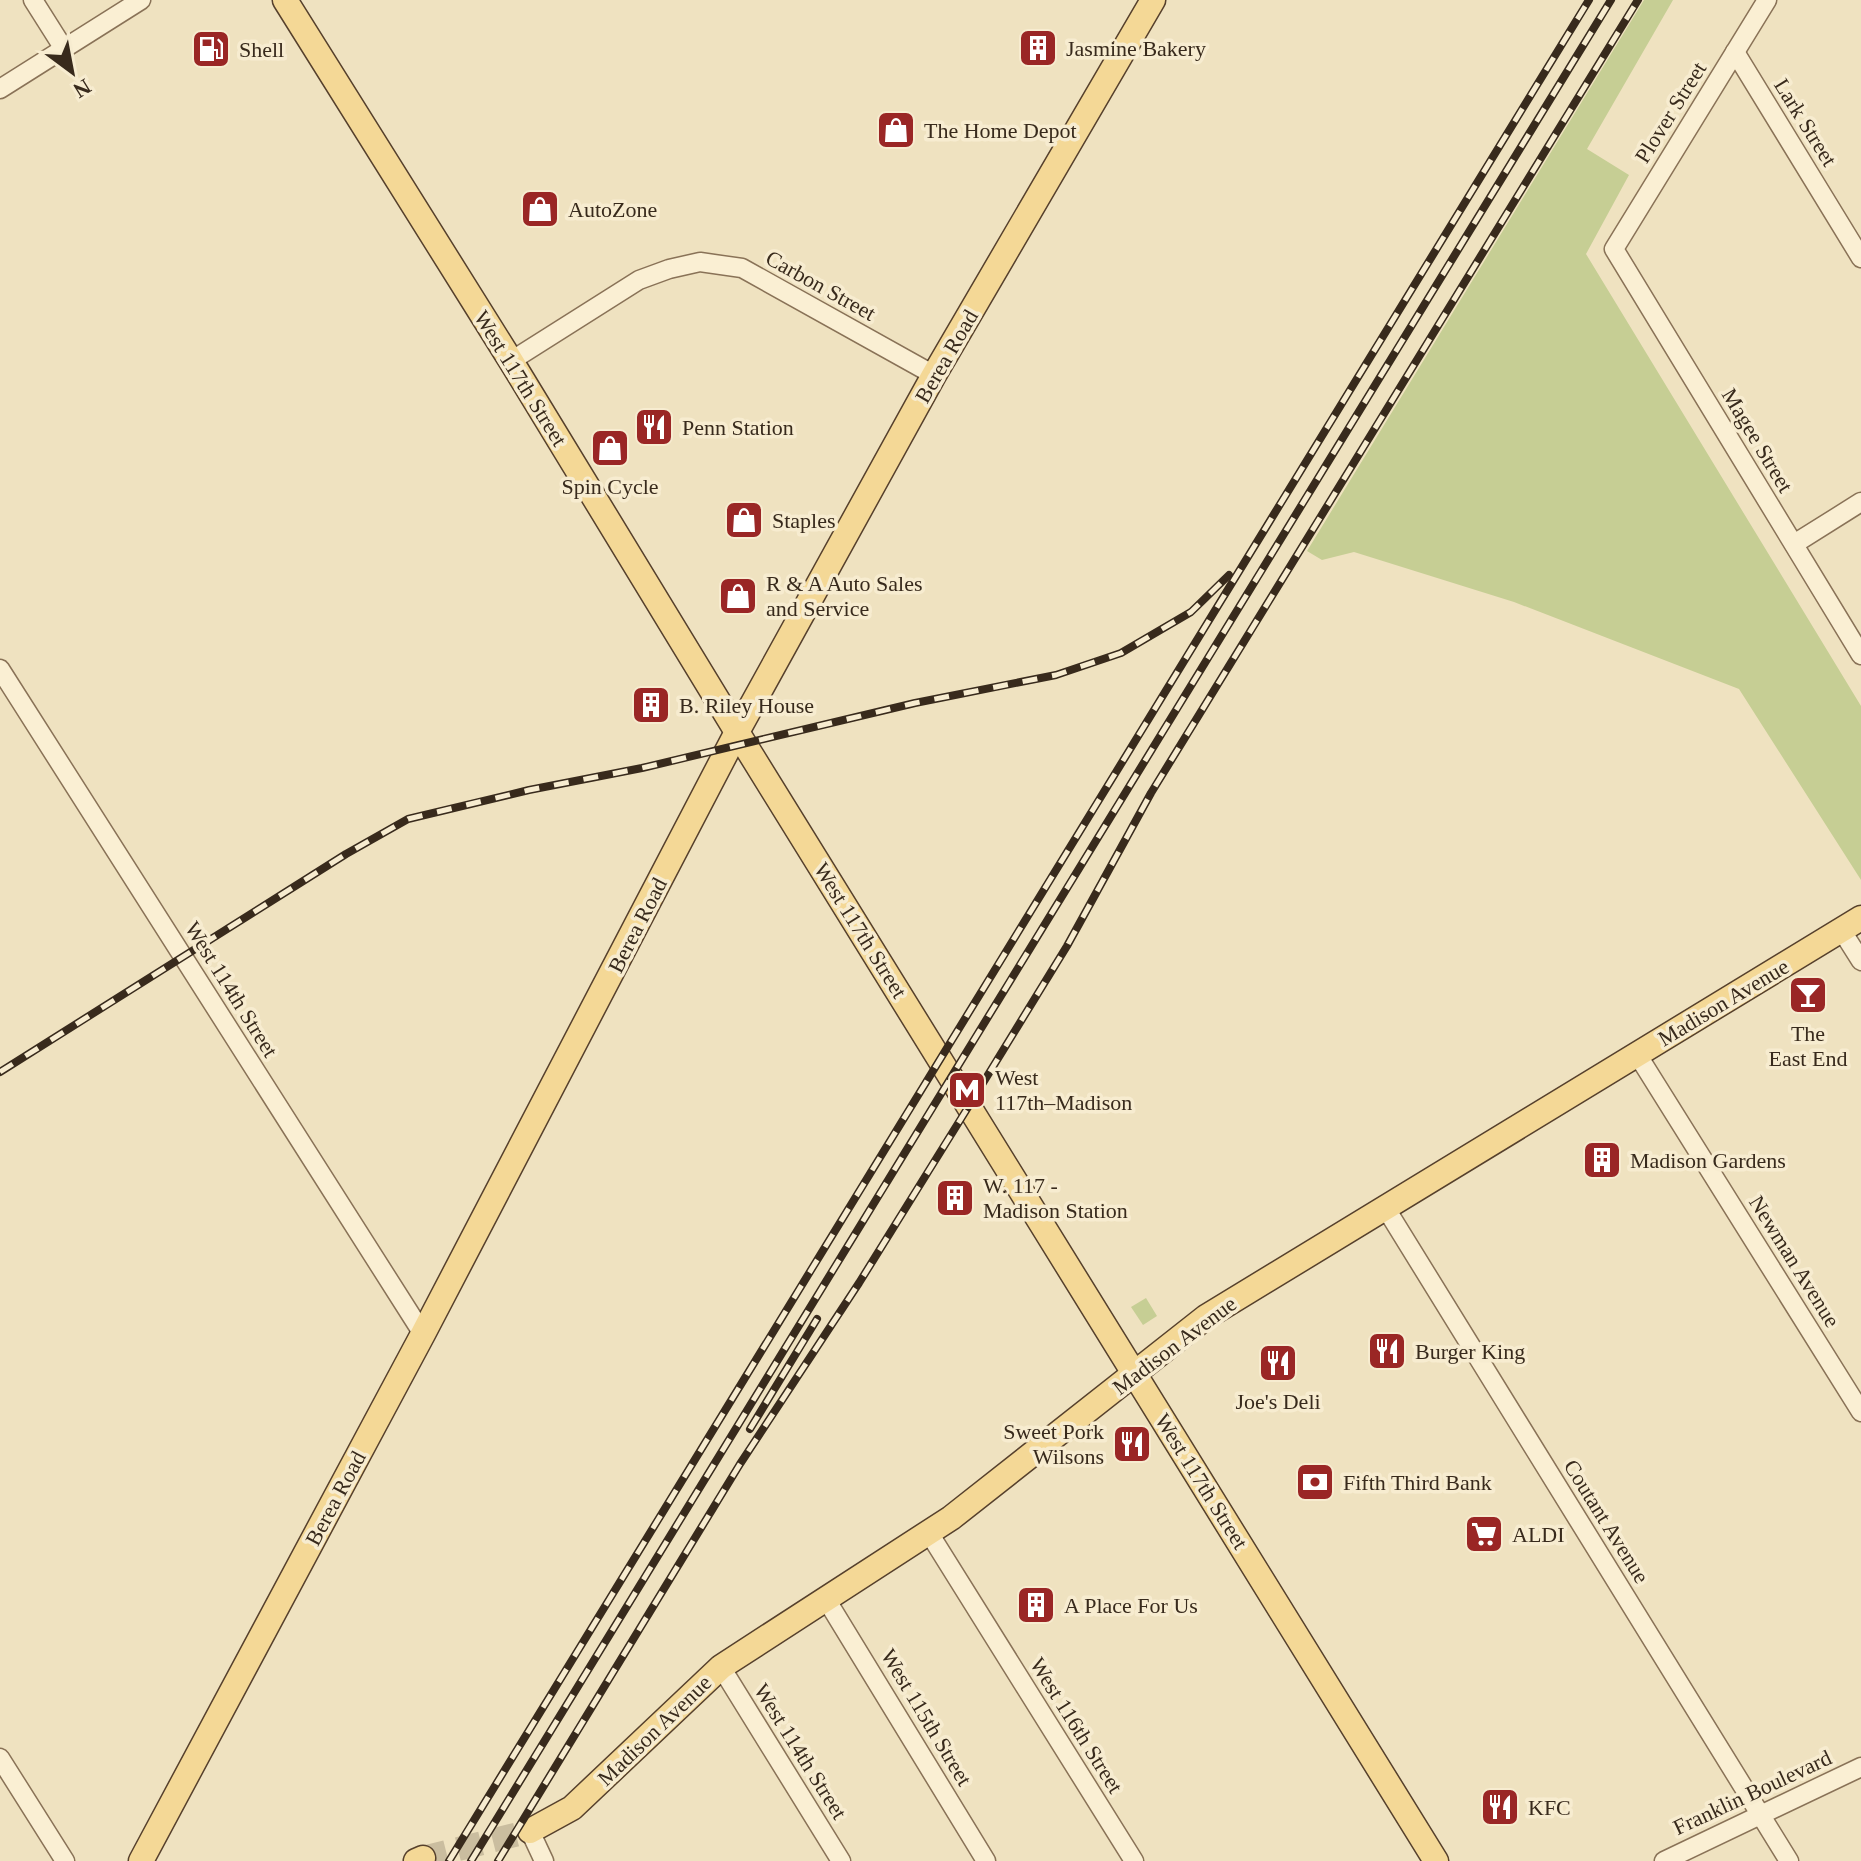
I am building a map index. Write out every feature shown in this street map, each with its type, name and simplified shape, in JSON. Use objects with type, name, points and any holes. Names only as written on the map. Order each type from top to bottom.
[{"type":"main road","name":"West 117th Street","points":[[285,0],[1436,1861]]},
{"type":"main road","name":"Berea Road","points":[[141,1861],[423,1334],[737,732],[934,375],[1153,0]]},
{"type":"main road","name":"Madison Avenue","points":[[530,1831],[572,1808],[721,1667],[973,1503],[1206,1317],[1852,924]]},
{"type":"street","points":[[33,0],[64,49]]},
{"type":"street","points":[[0,89],[141,0]]},
{"type":"street","name":"Plover Street","points":[[1614,249],[1767,0]]},
{"type":"street","name":"Lark Street","points":[[1735,52],[1861,258]]},
{"type":"street","name":"Magee Street","points":[[1614,249],[1861,655]]},
{"type":"street","name":"Carbon Street","points":[[511,361],[639,280],[700,262],[742,268],[934,375]]},
{"type":"street","points":[[1794,544],[1861,502]]},
{"type":"street","name":"West 114th Street","points":[[0,669],[423,1334]]},
{"type":"street","points":[[1852,924],[1861,961]]},
{"type":"street","name":"Newman Avenue","points":[[1637,1054],[1861,1412]]},
{"type":"street","name":"Coutant Avenue","points":[[1385,1207],[1789,1861]]},
{"type":"street","name":"West 116th Street","points":[[929,1533],[1134,1861]]},
{"type":"street","name":"West 115th Street","points":[[826,1599],[986,1861]]},
{"type":"street","name":"West 114th Street","points":[[721,1667],[841,1861]]},
{"type":"street","points":[[0,1758],[65,1861]]},
{"type":"street","name":"Franklin Boulevard","points":[[1664,1861],[1861,1767]]},
{"type":"street","points":[[530,1831],[544,1861]]},
{"type":"green space","points":[[1644,0],[1673,0],[1587,149],[1629,175],[1586,254],[1861,706],[1861,880],[1739,689],[1514,602],[1354,552],[1322,560],[1307,551]]},
{"type":"green space","points":[[1146,1298],[1157,1316],[1143,1325],[1131,1307]]},
{"type":"tunnel","points":[[423,1858],[530,1831]]},
{"type":"railway","points":[[449,1861],[1589,0]]},
{"type":"railway","points":[[471,1861],[1611,0]]},
{"type":"railway","points":[[498,1861],[740,1464],[859,1283],[1067,946],[1151,793],[1638,0]]},
{"type":"railway","points":[[0,1072],[346,854],[408,819],[529,790],[642,768],[915,703],[1056,675],[1121,653],[1191,612],[1229,575]]},
{"type":"railway","points":[[750,1429],[817,1319]]},
{"type":"place","name":"Jasmine Bakery","points":[[1038,48]]},
{"type":"place","name":"Shell","points":[[211,49]]},
{"type":"place","name":"The Home Depot","points":[[896,130]]},
{"type":"place","name":"AutoZone","points":[[540,209]]},
{"type":"place","name":"Penn Station","points":[[654,427]]},
{"type":"place","name":"Spin Cycle","points":[[610,448]]},
{"type":"place","name":"Staples","points":[[744,520]]},
{"type":"place","name":"R & A Auto Sales and Service","points":[[738,596]]},
{"type":"place","name":"B. Riley House","points":[[651,705]]},
{"type":"place","name":"The East End","points":[[1808,995]]},
{"type":"place","name":"West 117th–Madison","points":[[967,1090]]},
{"type":"place","name":"Madison Gardens","points":[[1602,1160]]},
{"type":"place","name":"W. 117 - Madison Station","points":[[955,1198]]},
{"type":"place","name":"Burger King","points":[[1387,1351]]},
{"type":"place","name":"Joe's Deli","points":[[1278,1363]]},
{"type":"place","name":"Sweet Pork Wilsons","points":[[1132,1444]]},
{"type":"place","name":"Fifth Third Bank","points":[[1315,1482]]},
{"type":"place","name":"ALDI","points":[[1484,1534]]},
{"type":"place","name":"A Place For Us","points":[[1036,1605]]},
{"type":"place","name":"KFC","points":[[1500,1807]]}]
